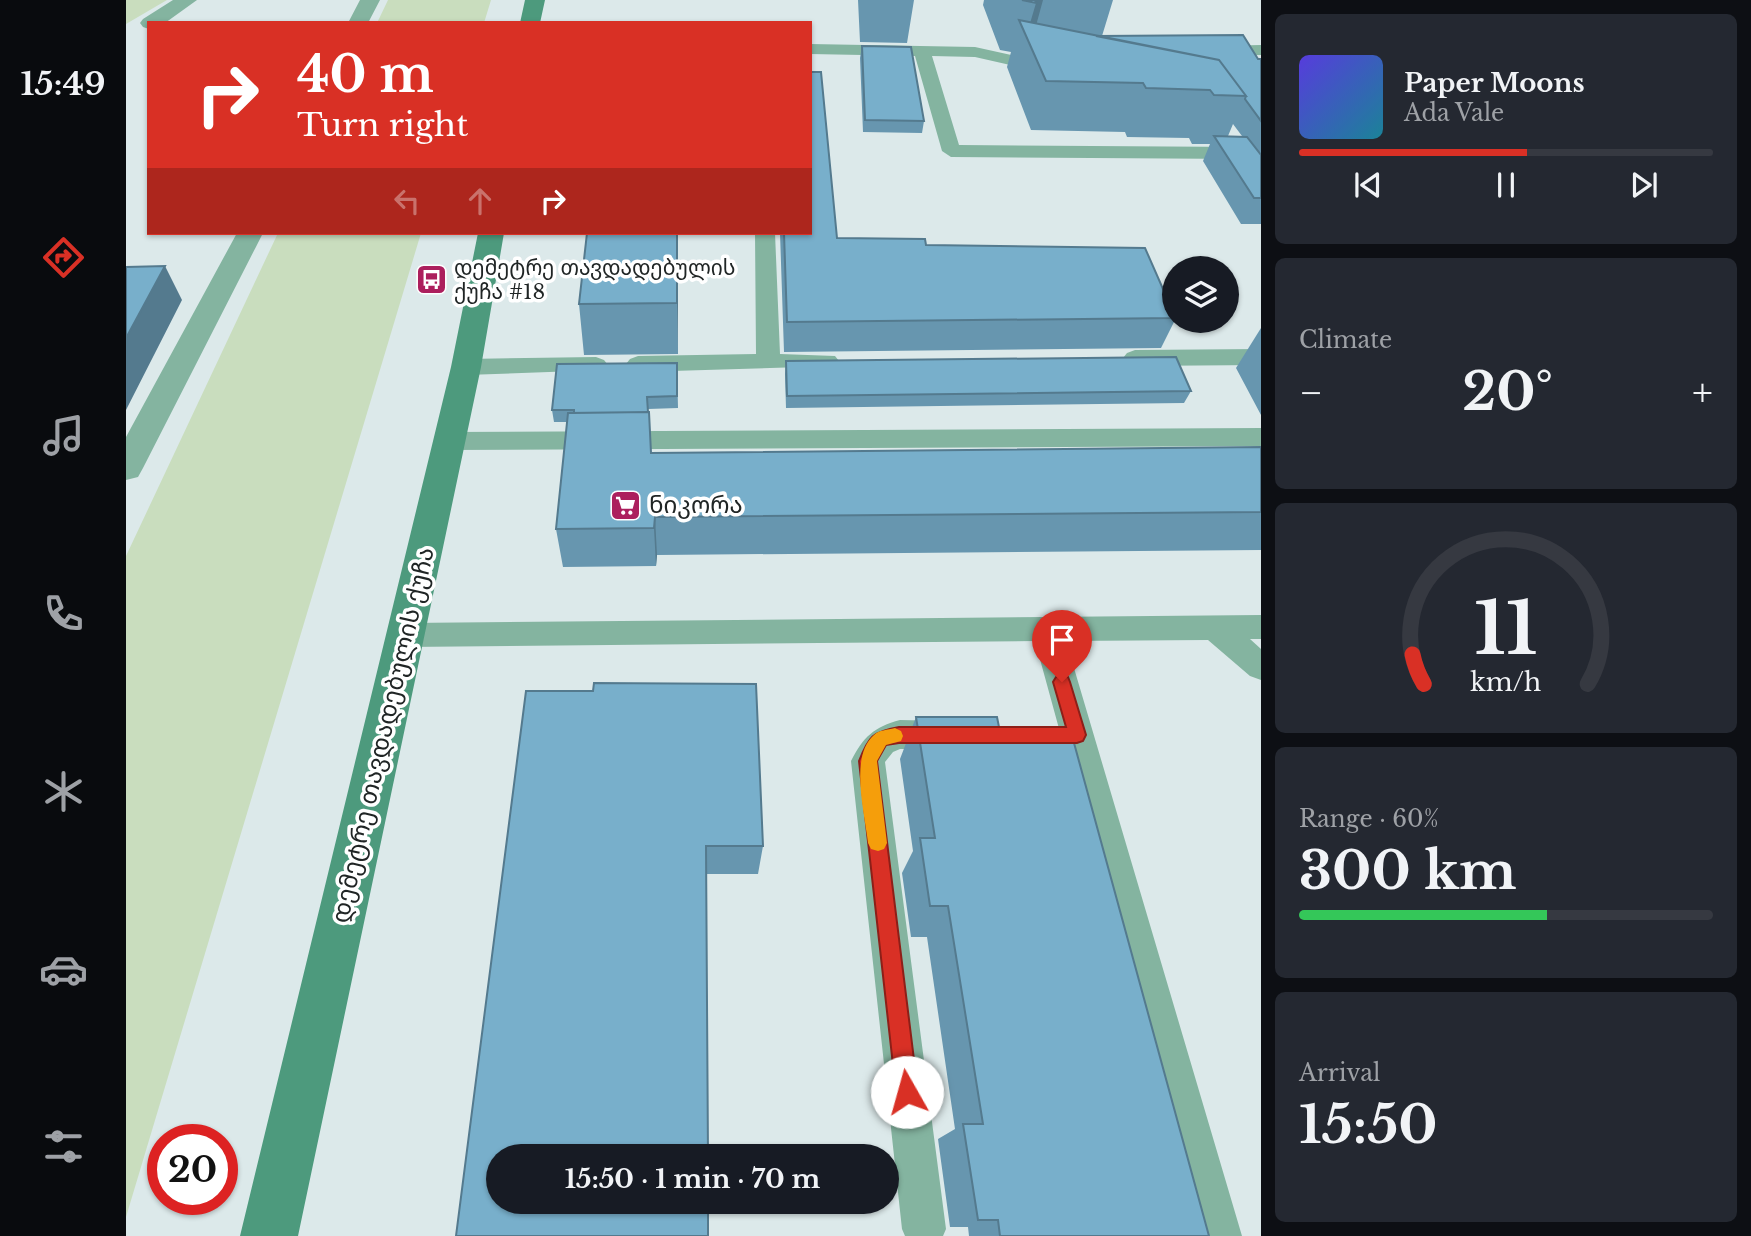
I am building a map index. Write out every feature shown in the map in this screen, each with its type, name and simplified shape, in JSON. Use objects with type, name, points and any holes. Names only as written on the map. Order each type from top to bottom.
[{"type":"main road","points":[[530,21],[535,0]]},
{"type":"main road","name":"დემეტრე თავდადებულის ქუჩა","points":[[269,1236],[466,367],[491,235]]},
{"type":"street","points":[[153,21],[187,0]]},
{"type":"street","points":[[359,21],[370,0]]},
{"type":"street","points":[[126,468],[249,235]]},
{"type":"lane","points":[[812,49],[1056,52]]},
{"type":"lane","points":[[1191,51],[1261,50]]},
{"type":"lane","points":[[922,51],[951,151],[1243,153]]},
{"type":"lane","points":[[975,52],[1070,73]]},
{"type":"lane","points":[[1228,133],[1255,172]]},
{"type":"lane","points":[[765,235],[768,362]]},
{"type":"lane","points":[[1114,358],[1261,357]]},
{"type":"lane","points":[[466,367],[851,361]]},
{"type":"lane","points":[[449,441],[1261,438]]},
{"type":"lane","points":[[406,635],[1261,627]]},
{"type":"lane","points":[[1215,628],[1261,667]]},
{"type":"lane","points":[[1047,629],[1060,735],[1220,1236]]},
{"type":"lane","points":[[924,1229],[868,761],[881,738],[899,735],[978,735]]},
{"type":"green space","points":[[126,0],[167,0],[126,24]]},
{"type":"green space","points":[[388,0],[491,0],[485,21],[378,21]]},
{"type":"green space","points":[[277,235],[420,235],[154,1124],[147,1124],[147,1147],[126,1217],[126,556]]},
{"type":"building","points":[[1019,20],[1219,60],[1246,96],[1214,95],[1210,90],[1146,88],[1143,83],[1046,81]]},
{"type":"building","points":[[1243,35],[1258,59],[1261,59],[1261,121],[1219,60],[1096,36]]},
{"type":"building","points":[[862,46],[911,47],[924,121],[865,120]]},
{"type":"building","points":[[812,72],[821,72],[837,238],[925,239],[926,245],[1145,248],[1162,287],[1162,318],[787,322],[784,235],[812,235]]},
{"type":"building","points":[[1214,136],[1247,137],[1261,155],[1261,198],[1254,198]]},
{"type":"building","points":[[587,235],[677,235],[677,303],[579,304]]},
{"type":"building","points":[[165,266],[126,338],[126,267]]},
{"type":"building","points":[[1176,357],[1191,391],[787,396],[786,361]]},
{"type":"building","points":[[677,363],[677,396],[647,397],[648,412],[574,413],[574,410],[552,410],[557,364]]},
{"type":"building","points":[[649,412],[651,453],[1261,447],[1261,512],[655,517],[654,528],[556,529],[568,413]]},
{"type":"building","points":[[594,683],[756,684],[763,846],[706,846],[708,1144],[486,1144],[486,1214],[708,1214],[708,1236],[456,1236],[526,691],[593,691]]},
{"type":"building","points":[[916,717],[997,717],[1000,732],[1071,732],[1209,1236],[1000,1236],[998,1220],[978,1220],[963,1124],[983,1124],[948,906],[930,906],[920,838],[935,838]]},
{"type":"slow traffic","points":[[878,843],[868,761],[881,738],[895,736]]},
{"type":"place","name":"დემეტრე თავდადებულის ქუჩა #18","points":[[431,280]]},
{"type":"place","name":"ნიკორა","points":[[626,505]]},
{"type":"route","points":[[907,1092],[868,761],[881,738],[899,735],[1077,735],[1062,682]]}]
